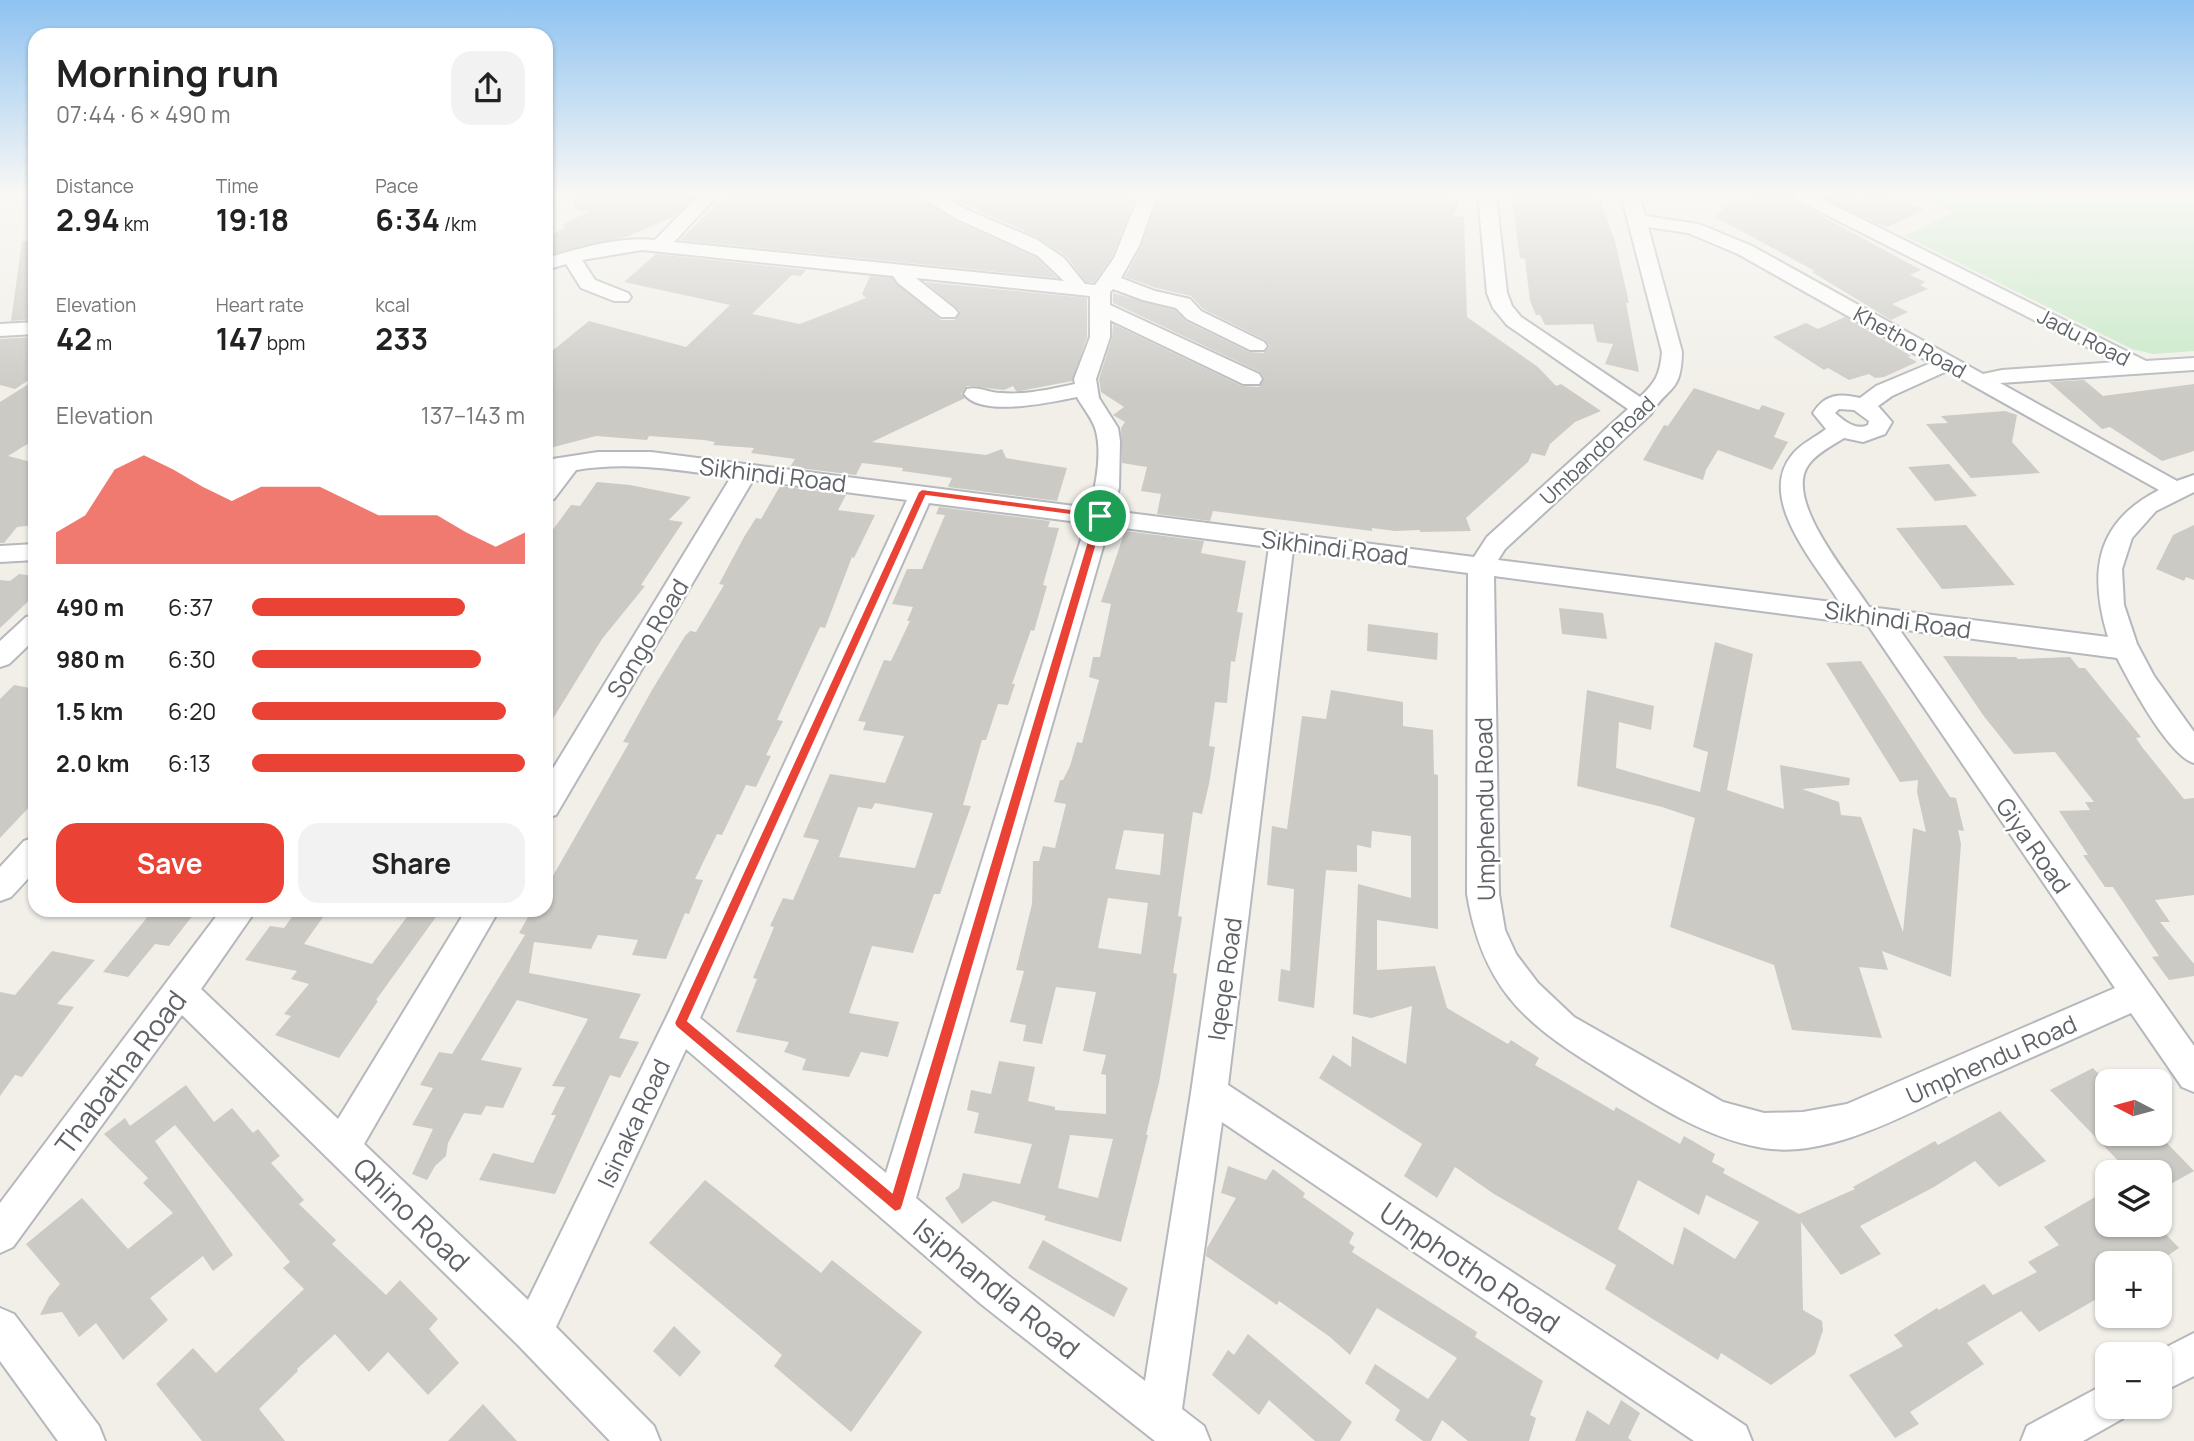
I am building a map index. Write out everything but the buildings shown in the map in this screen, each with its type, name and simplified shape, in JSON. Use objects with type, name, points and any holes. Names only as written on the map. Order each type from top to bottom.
[{"type":"street","points":[[574,262],[588,284],[621,297]]},
{"type":"street","points":[[826,262],[1150,296],[1183,303],[1194,315],[1257,346]]},
{"type":"street","points":[[1061,262],[1079,289]]},
{"type":"street","points":[[895,1205],[1107,488],[1107,428],[1095,413],[1085,389],[1085,380],[1100,337],[1103,293],[1119,262]]},
{"type":"street","points":[[1494,262],[1497,293],[1503,307],[1514,321],[1643,409]]},
{"type":"street","name":"Umbando Road","points":[[1481,566],[1496,543],[1664,387],[1671,373],[1672,352],[1648,262]]},
{"type":"street","name":"Khetho Road","points":[[1764,262],[1946,364],[2184,486]]},
{"type":"street","name":"Jadu Road","points":[[1934,262],[2142,367]]},
{"type":"street","points":[[900,270],[905,279],[947,313]]},
{"type":"street","points":[[1103,293],[1251,379]]},
{"type":"street","points":[[0,330],[28,328]]},
{"type":"street","name":"Giya Road","points":[[1946,364],[1884,391],[1864,407],[1881,422],[1876,431],[1860,434],[1841,429],[1801,458],[1793,472],[1790,489],[1796,515],[2194,1075]]},
{"type":"street","points":[[1979,381],[2002,376],[2194,364]]},
{"type":"street","points":[[975,394],[996,399],[1035,397],[1085,389]]},
{"type":"street","name":"Sikhindi Road","points":[[557,465],[625,458],[747,470],[2124,649]]},
{"type":"street","name":"Songo Road","points":[[553,794],[747,470]]},
{"type":"street","points":[[2184,486],[2146,506],[2123,530],[2110,553],[2109,589],[2114,624],[2124,649],[2148,693],[2194,752]]},
{"type":"street","name":"Isinaka Road","points":[[533,1332],[681,1023],[922,492]]},
{"type":"street","name":"Iqeqe Road","points":[[1160,1417],[1209,1093],[1282,540]]},
{"type":"street","points":[[0,554],[28,552]]},
{"type":"street","name":"Umphendu Road","points":[[1481,566],[1483,894],[1489,930],[1504,964],[1526,994],[1562,1028],[1717,1118],[1764,1131],[1803,1130],[1849,1121],[2137,994]]},
{"type":"street","points":[[0,657],[28,631]]},
{"type":"street","points":[[0,888],[28,857]]},
{"type":"street","name":"Thabatha Road","points":[[0,1234],[235,917]]},
{"type":"street","points":[[342,1146],[479,917]]},
{"type":"street","name":"Qhino Road","points":[[180,991],[533,1332],[639,1441]]},
{"type":"street","name":"Isiphandla Road","points":[[681,1023],[995,1290],[1189,1441]]},
{"type":"street","name":"Umphotho Road","points":[[1209,1093],[1731,1441]]},
{"type":"street","points":[[0,1328],[84,1441]]},
{"type":"street","points":[[2172,1366],[2194,1353]]},
{"type":"street","points":[[2042,1441],[2095,1411]]},
{"type":"green space","points":[[1958,262],[2194,262],[2194,351],[2153,354],[2132,349]]},
{"type":"route","points":[[922,492],[1100,516],[895,1205],[681,1023],[922,492]]}]
